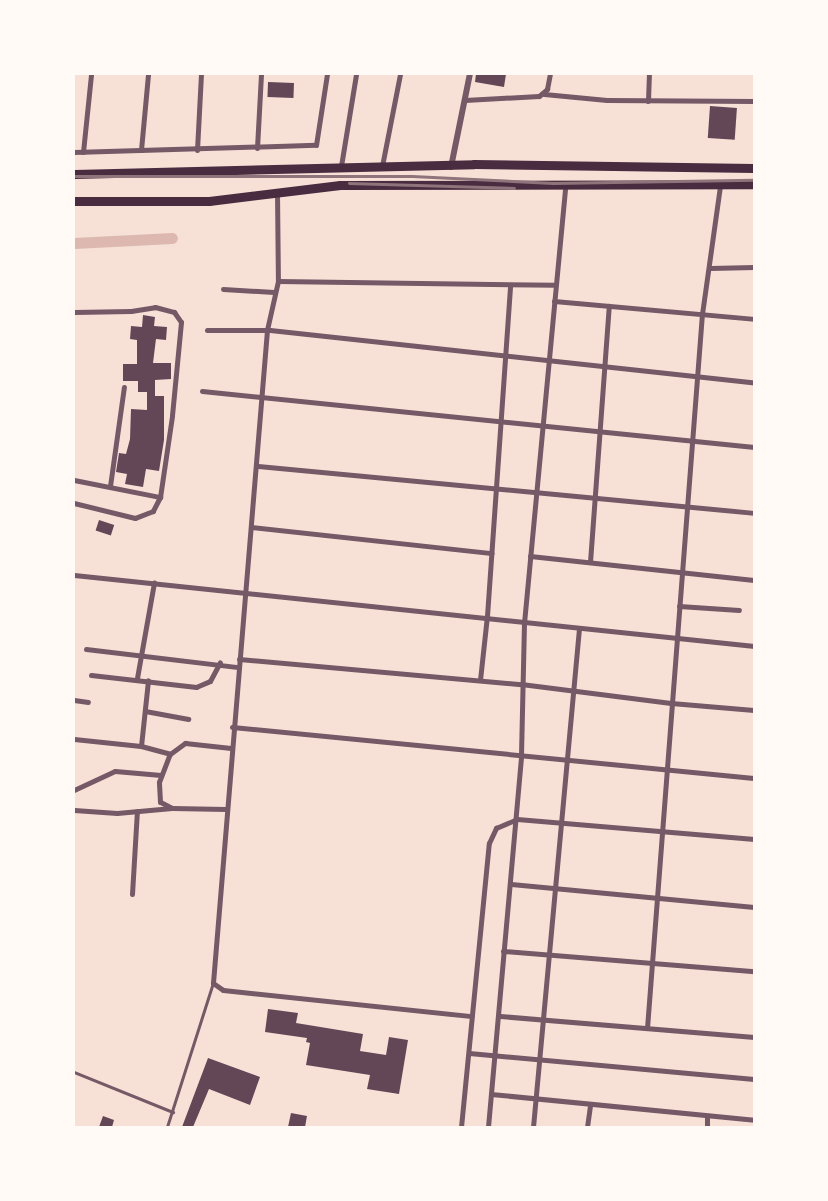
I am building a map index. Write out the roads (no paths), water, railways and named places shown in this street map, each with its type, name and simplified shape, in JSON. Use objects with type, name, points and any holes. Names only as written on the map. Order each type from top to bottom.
[{"type":"main road","points":[[74,174],[341,166],[451,167],[474,164],[754,168]]},
{"type":"main road","points":[[74,201],[209,201],[340,185],[720,186],[754,184]]},
{"type":"street","points":[[83,152],[91,74]]},
{"type":"street","points":[[141,150],[148,74]]},
{"type":"street","points":[[197,150],[201,74]]},
{"type":"street","points":[[257,148],[261,74]]},
{"type":"street","points":[[74,152],[197,150],[316,145],[327,74]]},
{"type":"street","points":[[341,166],[356,74]]},
{"type":"street","points":[[382,166],[400,74]]},
{"type":"street","points":[[451,167],[470,74]]},
{"type":"street","points":[[544,94],[550,74]]},
{"type":"street","points":[[648,74],[648,101]]},
{"type":"street","points":[[465,100],[544,94],[648,101],[754,101]]},
{"type":"street","points":[[488,1127],[500,1016],[503,951],[517,819],[521,755],[521,684],[524,623],[535,490],[545,424],[551,361],[556,272],[565,186]]},
{"type":"street","points":[[647,1028],[650,964],[702,314],[712,260],[720,186]]},
{"type":"street","points":[[277,192],[278,279],[267,330],[258,466],[232,726],[213,983],[222,990],[472,1016]]},
{"type":"street","points":[[710,268],[754,267]]},
{"type":"street","points":[[278,279],[555,285]]},
{"type":"street","points":[[480,680],[492,553],[510,285]]},
{"type":"street","points":[[223,289],[274,292]]},
{"type":"street","points":[[554,301],[754,319]]},
{"type":"street","points":[[590,562],[608,306]]},
{"type":"street","points":[[74,312],[131,312],[156,307],[174,312],[180,318],[172,416],[160,497],[153,511],[135,518],[74,503]]},
{"type":"street","points":[[207,330],[267,330],[754,383]]},
{"type":"street","points":[[110,486],[124,387]]},
{"type":"street","points":[[202,391],[545,424],[754,447]]},
{"type":"street","points":[[258,466],[497,486],[754,513]]},
{"type":"street","points":[[74,480],[160,497]]},
{"type":"street","points":[[251,527],[492,553]]},
{"type":"street","points":[[530,556],[754,580]]},
{"type":"street","points":[[74,575],[245,595],[487,616],[524,623],[754,646]]},
{"type":"street","points":[[136,678],[154,583]]},
{"type":"street","points":[[679,606],[738,610]]},
{"type":"street","points":[[533,1127],[549,955],[553,888],[579,628]]},
{"type":"street","points":[[86,649],[220,662],[238,666]]},
{"type":"street","points":[[239,659],[521,684],[671,703],[754,710]]},
{"type":"street","points":[[90,674],[205,685],[220,662]]},
{"type":"street","points":[[141,746],[148,680]]},
{"type":"street","points":[[74,700],[88,702]]},
{"type":"street","points":[[145,711],[188,719]]},
{"type":"street","points":[[232,726],[754,778]]},
{"type":"street","points":[[74,739],[141,746],[170,754]]},
{"type":"street","points":[[172,808],[160,802],[161,775],[170,754],[185,743],[231,748]]},
{"type":"street","points":[[74,790],[115,770],[161,775]]},
{"type":"street","points":[[74,810],[226,809]]},
{"type":"street","points":[[132,894],[137,811]]},
{"type":"street","points":[[461,1127],[489,843],[496,828],[517,819],[754,840]]},
{"type":"street","points":[[511,884],[754,907]]},
{"type":"street","points":[[503,951],[754,971]]},
{"type":"street","points":[[500,1016],[754,1037]]},
{"type":"street","points":[[468,1053],[754,1079]]},
{"type":"street","points":[[491,1094],[535,1100],[754,1120]]},
{"type":"street","points":[[587,1127],[590,1105]]},
{"type":"street","points":[[707,1127],[708,1116]]},
{"type":"lane","points":[[167,1127],[213,983]]},
{"type":"lane","points":[[74,1072],[173,1112]]},
{"type":"waterway","points":[[74,243],[172,238]]},
{"type":"railway","points":[[74,176],[412,176],[553,183],[754,180]]},
{"type":"railway","points":[[349,183],[514,188]]}]
